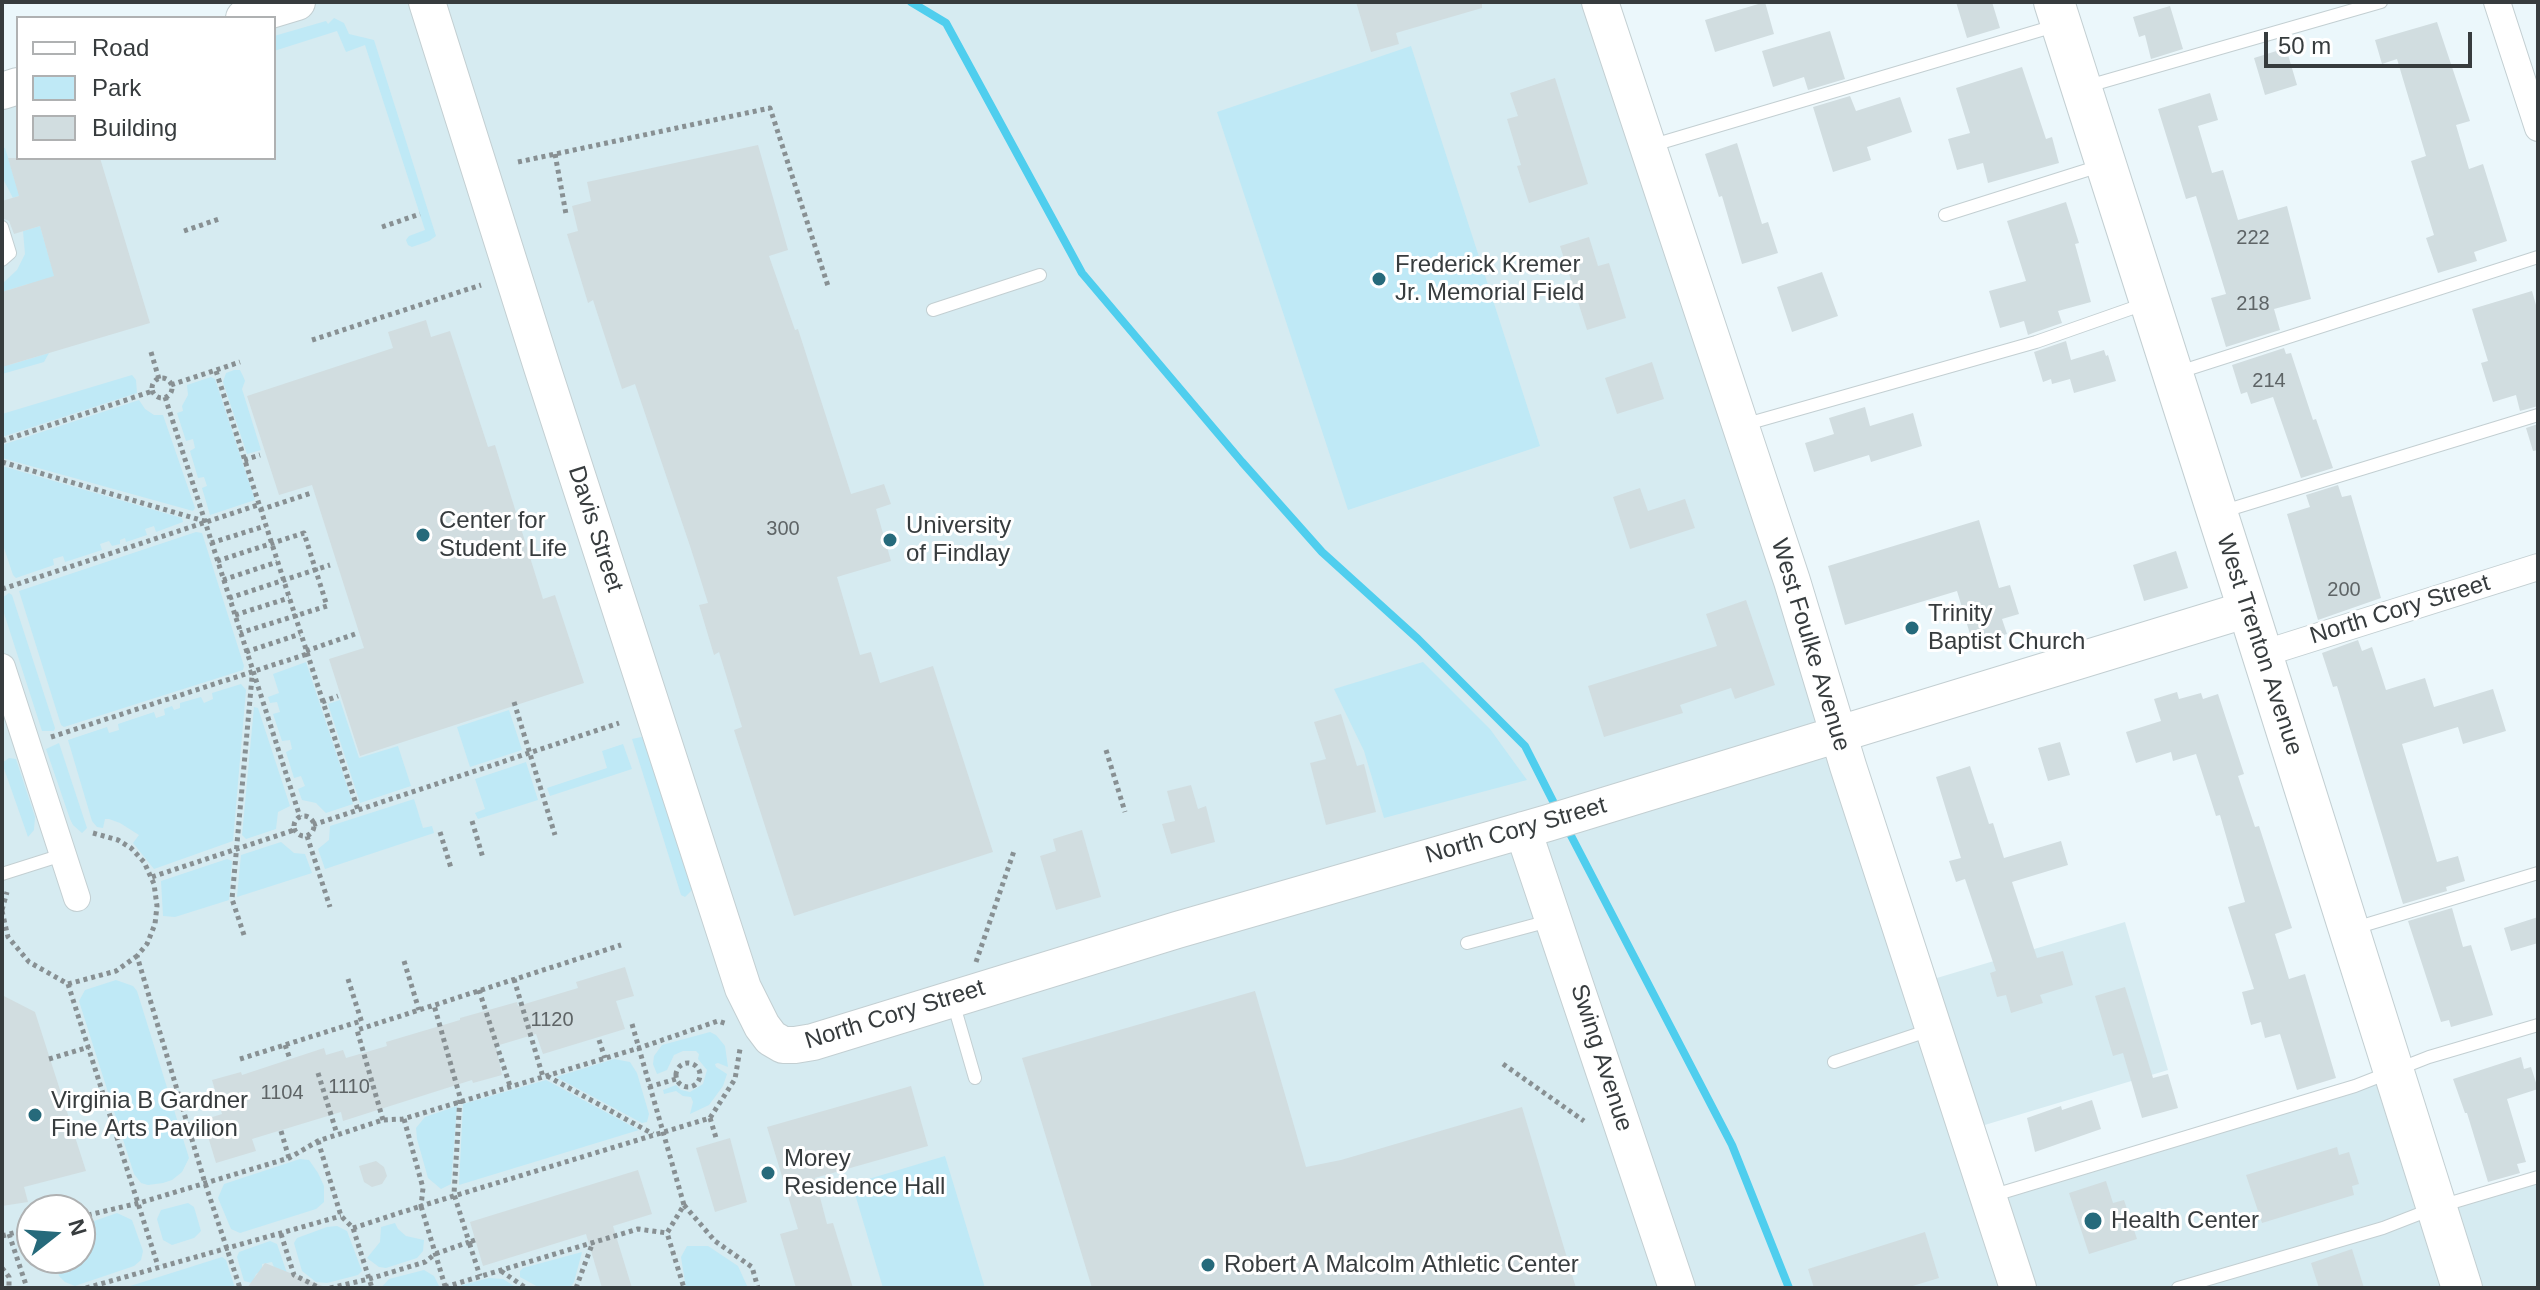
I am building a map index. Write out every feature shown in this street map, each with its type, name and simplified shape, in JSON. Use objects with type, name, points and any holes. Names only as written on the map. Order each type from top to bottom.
[{"type":"main road","name":"West Trenton Avenue","points":[[2057,13],[2462,1288]]},
{"type":"street","points":[[251,16],[297,2]]},
{"type":"street","name":"Davis Street","points":[[427,2],[743,988],[761,1032]]},
{"type":"street","name":"West Foulke Avenue","points":[[1600,2],[1792,581],[2018,1288]]},
{"type":"street","points":[[2497,2],[2538,128]]},
{"type":"street","name":"North Cory Street","points":[[2262,654],[2538,567]]},
{"type":"street","name":"North Cory Street","points":[[761,1032],[813,1042],[2248,609]]},
{"type":"street","points":[[3,673],[77,898]]},
{"type":"street","name":"Swing Avenue","points":[[1535,826],[1555,920],[1677,1288]]},
{"type":"lane","points":[[2081,88],[2381,2]]},
{"type":"lane","points":[[1647,147],[2057,13]]},
{"type":"lane","points":[[1945,215],[2106,164]]},
{"type":"lane","points":[[2,227],[10,253],[2,260]]},
{"type":"lane","points":[[2173,374],[2538,257]]},
{"type":"lane","points":[[933,310],[1040,275]]},
{"type":"lane","points":[[1740,426],[2036,342],[2149,302]]},
{"type":"lane","points":[[2217,513],[2538,415]]},
{"type":"lane","points":[[2,874],[62,855]]},
{"type":"lane","points":[[2349,930],[2538,873]]},
{"type":"lane","points":[[1467,943],[1555,920]]},
{"type":"lane","points":[[961,996],[975,1078]]},
{"type":"lane","points":[[1988,1197],[2340,1091],[2429,1057],[2538,1025]]},
{"type":"lane","points":[[1834,1062],[1934,1028]]},
{"type":"lane","points":[[2178,1288],[2383,1228],[2437,1207],[2538,1177]]},
{"type":"path","points":[[518,162],[770,108],[828,286]]},
{"type":"path","points":[[555,154],[566,214]]},
{"type":"path","points":[[382,227],[420,214]]},
{"type":"path","points":[[184,231],[219,219]]},
{"type":"path","points":[[312,340],[481,285]]},
{"type":"path","points":[[151,352],[159,379]]},
{"type":"path","points":[[171,385],[240,362]]},
{"type":"path","points":[[216,371],[358,810]]},
{"type":"path","points":[[159,379],[165,379],[171,385],[171,391],[165,397],[159,397],[153,391],[153,385],[159,379]]},
{"type":"path","points":[[2,441],[153,391]]},
{"type":"path","points":[[165,397],[300,817]]},
{"type":"path","points":[[244,460],[260,455]]},
{"type":"path","points":[[2,462],[204,521]]},
{"type":"path","points":[[2,589],[204,521],[311,493]]},
{"type":"path","points":[[211,543],[265,526]]},
{"type":"path","points":[[217,561],[304,533],[327,606],[240,633]]},
{"type":"path","points":[[223,580],[277,562]]},
{"type":"path","points":[[229,598],[330,565]]},
{"type":"path","points":[[235,615],[289,598]]},
{"type":"path","points":[[246,652],[300,634]]},
{"type":"path","points":[[46,739],[253,672],[355,634]]},
{"type":"path","points":[[244,935],[232,899],[253,672]]},
{"type":"path","points":[[322,702],[338,696]]},
{"type":"path","points":[[514,702],[555,835]]},
{"type":"path","points":[[313,825],[619,723]]},
{"type":"path","points":[[1106,750],[1125,812]]},
{"type":"path","points":[[294,830],[295,821],[300,817],[310,819],[312,831],[307,836]]},
{"type":"path","points":[[472,821],[483,858]]},
{"type":"path","points":[[152,877],[294,830]]},
{"type":"path","points":[[294,830],[307,836]]},
{"type":"path","points":[[440,832],[451,868]]},
{"type":"path","points":[[68,984],[116,971],[137,956],[147,944],[155,924],[157,898],[152,877],[139,857],[123,840],[111,834],[93,833]]},
{"type":"path","points":[[307,836],[330,907]]},
{"type":"path","points":[[961,996],[1014,851]]},
{"type":"path","points":[[2,911],[8,937],[29,962],[68,984],[158,1266]]},
{"type":"path","points":[[240,1059],[419,1010],[621,945]]},
{"type":"path","points":[[137,956],[240,1288]]},
{"type":"path","points":[[404,961],[419,1010]]},
{"type":"path","points":[[348,979],[362,1024]]},
{"type":"path","points":[[514,979],[544,1076],[653,1134]]},
{"type":"path","points":[[479,990],[510,1086]]},
{"type":"path","points":[[434,1005],[460,1100],[454,1194],[472,1241],[480,1276]]},
{"type":"path","points":[[96,1213],[289,1158],[337,1134],[383,1120],[403,1119],[718,1021],[761,1032],[710,1118],[454,1194],[353,1228]]},
{"type":"path","points":[[362,1024],[357,1030],[383,1120]]},
{"type":"path","points":[[632,1024],[684,1205],[715,1241],[752,1267],[758,1288]]},
{"type":"path","points":[[599,1040],[605,1058]]},
{"type":"path","points":[[285,1045],[290,1059]]},
{"type":"path","points":[[49,1059],[89,1047]]},
{"type":"path","points":[[685,1063],[693,1064],[700,1074],[696,1085],[688,1088],[680,1086],[676,1079],[676,1071],[685,1063]]},
{"type":"path","points":[[1503,1064],[1584,1121]]},
{"type":"path","points":[[318,1073],[337,1134]]},
{"type":"path","points":[[649,1087],[676,1079]]},
{"type":"path","points":[[710,1118],[717,1141]]},
{"type":"path","points":[[403,1119],[423,1188],[421,1206],[445,1287],[638,1229],[667,1233]]},
{"type":"path","points":[[281,1131],[289,1158]]},
{"type":"path","points":[[318,1141],[341,1216],[353,1228],[372,1288]]},
{"type":"path","points":[[684,1205],[667,1233],[684,1288]]},
{"type":"path","points":[[86,1288],[341,1216]]},
{"type":"path","points":[[2,1236],[16,1232]]},
{"type":"path","points":[[9,1234],[16,1255]]},
{"type":"path","points":[[281,1234],[294,1275],[320,1288]]},
{"type":"path","points":[[330,1288],[425,1262],[435,1254],[472,1241]]},
{"type":"path","points":[[576,1288],[593,1242]]},
{"type":"path","points":[[2,1268],[9,1277],[9,1288]]},
{"type":"path","points":[[500,1270],[526,1288]]},
{"type":"path","points":[[9,1277],[19,1274]]},
{"type":"shaded area","name":"University of Findlay","points":[[297,2],[1605,2],[1920,983],[2125,922],[2168,1070],[1968,1130],[1988,1196],[2393,1071],[2426,1217],[2538,1182],[2538,1288],[2,1288],[2,91],[16,87],[16,160],[276,160],[276,17]]},
{"type":"green space","points":[[334,18],[344,23],[349,34],[374,40],[436,236],[429,241],[412,247],[406,240],[425,230],[365,45],[346,52],[337,31],[276,50],[276,35],[326,21],[328,24]]},
{"type":"green space","name":"Frederick Kremer Jr. Memorial Field","points":[[1411,46],[1540,446],[1348,510],[1217,112]]},
{"type":"green space","points":[[2,147],[5,148],[17,187],[29,192],[13,198],[2,177]]},
{"type":"green space","points":[[40,226],[58,288],[28,284],[2,292],[2,284],[17,270],[25,254],[23,231]]},
{"type":"green space","points":[[49,353],[44,362],[2,374],[2,362],[9,365]]},
{"type":"green space","points":[[240,370],[245,381],[242,389],[261,450],[247,454],[223,382],[226,373]]},
{"type":"green space","points":[[132,375],[136,380],[137,393],[2,437],[2,414]]},
{"type":"green space","points":[[211,377],[215,379],[255,500],[210,515],[202,488],[207,486],[204,477],[198,478],[190,451],[195,448],[193,439],[186,441],[177,413],[183,411],[182,406],[188,395],[187,385]]},
{"type":"green space","points":[[139,400],[154,415],[163,415],[195,508],[193,511],[2,458],[2,445]]},
{"type":"green space","points":[[2,466],[182,518],[183,522],[156,532],[154,526],[145,529],[147,535],[126,542],[125,538],[120,540],[120,544],[112,546],[109,541],[100,544],[102,550],[65,562],[63,556],[53,559],[54,565],[16,578],[2,542]]},
{"type":"green space","points":[[196,532],[202,533],[243,670],[64,727],[61,725],[19,591]]},
{"type":"green space","points":[[9,593],[54,731],[42,731],[2,607],[2,598]]},
{"type":"green space","points":[[306,662],[353,804],[326,813],[316,803],[302,800],[298,789],[305,786],[301,776],[294,778],[286,752],[292,749],[290,740],[282,741],[273,714],[280,712],[277,702],[270,703],[268,697],[279,693],[273,674]]},
{"type":"green space","points":[[1423,662],[1490,729],[1527,780],[1384,818],[1364,751],[1334,689]]},
{"type":"green space","points":[[241,684],[246,690],[233,841],[154,869],[133,843],[139,835],[109,819],[105,819],[103,828],[92,821],[68,740],[107,727],[109,733],[119,730],[118,724],[154,712],[156,718],[165,715],[164,709],[172,706],[174,710],[180,708],[180,703],[201,697],[204,703],[213,699],[212,693]]},
{"type":"green space","points":[[340,700],[359,758],[398,746],[411,786],[360,803],[328,704]]},
{"type":"green space","points":[[254,707],[258,708],[290,806],[278,812],[276,829],[246,839],[242,835]]},
{"type":"green space","points":[[509,710],[522,750],[470,767],[457,727]]},
{"type":"green space","points":[[646,736],[694,888],[685,897],[681,895],[632,739]]},
{"type":"green space","points":[[59,743],[87,828],[82,833],[70,819],[46,749]]},
{"type":"green space","points":[[623,744],[632,769],[550,796],[547,788],[607,768],[602,751]]},
{"type":"green space","points":[[9,758],[16,759],[35,817],[34,830],[28,837],[2,763]]},
{"type":"green space","points":[[526,762],[538,800],[478,819],[475,813],[485,809],[475,779]]},
{"type":"green space","points":[[414,799],[423,828],[432,826],[434,833],[325,869],[318,849],[329,840],[330,826]]},
{"type":"green space","points":[[281,842],[294,853],[305,854],[312,873],[237,897],[241,855]]},
{"type":"green space","points":[[227,859],[232,861],[229,900],[175,917],[163,916],[161,881]]},
{"type":"green space","points":[[116,980],[133,986],[137,991],[189,1158],[182,1172],[163,1183],[141,1183],[134,1174],[79,1001],[85,990]]},
{"type":"green space","points":[[710,1032],[725,1046],[728,1067],[715,1064],[727,1074],[723,1086],[709,1105],[690,1114],[691,1097],[676,1091],[664,1094],[663,1090],[676,1085],[690,1092],[703,1084],[707,1070],[698,1059],[699,1054],[683,1051],[674,1055],[667,1070],[657,1074],[654,1056],[662,1045]]},
{"type":"green space","points":[[614,1059],[630,1062],[637,1073],[649,1114],[647,1122],[642,1123],[556,1077]]},
{"type":"green space","points":[[546,1080],[639,1130],[459,1185],[463,1104]]},
{"type":"green space","points":[[457,1106],[451,1184],[441,1189],[428,1178],[416,1128],[425,1117]]},
{"type":"green space","points":[[945,1156],[985,1288],[883,1288],[852,1184]]},
{"type":"green space","points":[[300,1159],[309,1160],[318,1173],[324,1186],[324,1202],[316,1209],[240,1233],[231,1229],[218,1198],[224,1184]]},
{"type":"green space","points":[[188,1203],[194,1207],[201,1231],[194,1238],[172,1245],[163,1240],[157,1219],[161,1210]]},
{"type":"green space","points":[[117,1213],[132,1220],[143,1251],[141,1260],[134,1266],[75,1286],[65,1282],[59,1274],[96,1274],[96,1220]]},
{"type":"green space","points":[[395,1223],[406,1236],[424,1240],[423,1251],[417,1258],[386,1268],[379,1267],[367,1258],[380,1242],[381,1227]]},
{"type":"green space","points":[[337,1226],[347,1231],[362,1271],[358,1275],[327,1283],[316,1282],[302,1271],[294,1243],[297,1238]]},
{"type":"green space","points":[[270,1241],[277,1244],[289,1279],[272,1262],[262,1264],[262,1270],[252,1283],[244,1281],[237,1257],[239,1252]]},
{"type":"green space","points":[[687,1246],[708,1246],[738,1266],[748,1288],[686,1288],[681,1257]]},
{"type":"green space","points":[[582,1252],[570,1288],[540,1288],[520,1277],[523,1268]]},
{"type":"green space","points":[[222,1257],[226,1260],[235,1288],[124,1288]]},
{"type":"green space","points":[[424,1270],[434,1276],[440,1288],[381,1288],[389,1279]]},
{"type":"green space","points":[[489,1278],[503,1279],[517,1288],[460,1288],[462,1285]]},
{"type":"building","points":[[1356,2],[1482,2],[1482,8],[1396,33],[1399,44],[1371,52]]},
{"type":"building","points":[[1765,2],[1774,34],[1715,52],[1705,20]]},
{"type":"building","points":[[1956,2],[1992,2],[2000,28],[1967,38]]},
{"type":"building","points":[[2170,6],[2183,49],[2151,59],[2145,35],[2139,37],[2133,17]]},
{"type":"building","points":[[2437,22],[2470,121],[2456,125],[2469,169],[2483,164],[2507,241],[2474,252],[2477,261],[2438,273],[2426,238],[2434,235],[2411,161],[2426,156],[2397,59],[2382,64],[2375,40]]},
{"type":"building","points":[[1830,31],[1845,79],[1808,90],[1804,77],[1773,87],[1762,51]]},
{"type":"building","points":[[2286,48],[2297,85],[2265,95],[2254,58]]},
{"type":"building","points":[[2022,67],[2046,139],[2052,137],[2059,163],[1988,183],[1983,163],[1957,170],[1948,139],[1970,133],[1956,88]]},
{"type":"building","points":[[1555,78],[1588,184],[1529,203],[1507,119],[1518,116],[1510,93]]},
{"type":"building","points":[[2210,93],[2218,120],[2198,126],[2212,173],[2223,170],[2238,220],[2287,206],[2311,299],[2274,309],[2280,330],[2226,347],[2211,298],[2226,294],[2196,196],[2186,199],[2158,109]]},
{"type":"building","points":[[1850,96],[1856,111],[1900,97],[1912,132],[1867,147],[1871,160],[1833,172],[1813,107]]},
{"type":"building","points":[[1737,143],[1762,224],[1768,222],[1778,253],[1742,264],[1722,196],[1719,197],[1705,154]]},
{"type":"building","points":[[758,145],[788,250],[769,256],[795,330],[798,329],[851,494],[884,484],[891,504],[876,509],[891,561],[837,577],[860,655],[871,652],[880,683],[933,666],[993,852],[794,916],[734,730],[742,727],[719,652],[714,655],[699,605],[708,603],[690,546],[635,384],[622,389],[593,300],[588,303],[567,234],[578,231],[572,206],[591,201],[587,182]]},
{"type":"building","points":[[8,158],[101,160],[150,323],[2,367],[2,292],[54,276],[40,226],[14,234],[9,221],[2,218],[2,201],[19,196]]},
{"type":"building","points":[[2066,202],[2079,243],[2075,244],[2091,302],[2058,311],[2062,323],[2028,335],[2024,321],[2000,328],[1989,291],[2026,281],[2007,221]]},
{"type":"building","points":[[1589,237],[1598,266],[1609,263],[1626,318],[1587,330],[1560,246]]},
{"type":"building","points":[[1822,272],[1838,316],[1792,332],[1777,287]]},
{"type":"building","points":[[2532,291],[2538,312],[2538,406],[2520,411],[2516,395],[2493,402],[2481,363],[2488,361],[2472,309]]},
{"type":"building","name":"Center for Student Life","points":[[426,320],[431,337],[450,331],[488,447],[495,445],[543,599],[555,595],[584,683],[360,756],[329,659],[364,648],[312,485],[279,495],[247,396],[393,348],[388,332]]},
{"type":"building","points":[[2066,341],[2071,360],[2104,350],[2116,381],[2074,393],[2070,379],[2052,384],[2051,379],[2043,382],[2034,352]]},
{"type":"building","points":[[2284,348],[2286,354],[2291,353],[2333,468],[2301,478],[2273,397],[2251,404],[2247,392],[2241,394],[2232,365]]},
{"type":"building","points":[[1652,362],[1664,399],[1617,414],[1605,378]]},
{"type":"building","points":[[1865,407],[1870,426],[1913,413],[1922,446],[1871,462],[1869,455],[1814,472],[1805,443],[1834,434],[1829,418]]},
{"type":"building","points":[[2538,424],[2538,450],[2533,451],[2526,428]]},
{"type":"building","points":[[2338,485],[2342,497],[2351,495],[2381,598],[2318,620],[2287,514],[2310,507],[2306,495]]},
{"type":"building","points":[[1640,488],[1648,511],[1685,499],[1695,528],[1630,549],[1613,497]]},
{"type":"building","points":[[1979,520],[1999,588],[2010,585],[2019,614],[2002,619],[2007,634],[1973,644],[1957,591],[1845,625],[1828,566]]},
{"type":"building","points":[[2176,551],[2188,588],[2144,601],[2133,565]]},
{"type":"building","points":[[1746,600],[1775,685],[1735,699],[1731,688],[1680,705],[1683,713],[1604,737],[1588,686],[1717,646],[1706,614]]},
{"type":"building","points":[[2358,640],[2362,651],[2372,647],[2386,690],[2425,678],[2434,707],[2493,689],[2506,731],[2463,744],[2458,727],[2402,744],[2437,862],[2458,856],[2465,881],[2446,887],[2447,891],[2403,904],[2337,686],[2333,687],[2322,653]]},
{"type":"building","points":[[2177,692],[2179,699],[2201,693],[2203,699],[2218,694],[2244,774],[2238,776],[2255,827],[2259,826],[2292,928],[2275,934],[2289,979],[2305,974],[2336,1078],[2297,1090],[2280,1034],[2265,1038],[2261,1022],[2251,1025],[2242,992],[2254,989],[2228,907],[2245,902],[2220,815],[2216,816],[2196,754],[2173,761],[2171,752],[2136,763],[2126,732],[2161,721],[2154,699]]},
{"type":"building","points":[[1341,714],[1357,766],[1364,764],[1376,812],[1326,825],[1310,763],[1326,759],[1314,722]]},
{"type":"building","points":[[2060,742],[2070,775],[2048,781],[2038,748]]},
{"type":"building","points":[[1970,766],[2004,858],[2061,841],[2068,865],[2012,882],[2037,958],[2063,951],[2073,985],[2040,995],[2043,1003],[2011,1013],[2006,995],[1997,997],[1990,973],[1996,971],[1965,879],[1956,882],[1949,861],[1961,858],[1936,777]]},
{"type":"building","points":[[1191,785],[1198,809],[1206,806],[1215,842],[1171,854],[1162,824],[1175,821],[1167,791]]},
{"type":"building","points":[[1082,830],[1101,897],[1056,910],[1040,856],[1056,851],[1053,839]]},
{"type":"building","points":[[2452,908],[2463,947],[2471,945],[2493,1015],[2451,1027],[2449,1020],[2441,1022],[2408,921]]},
{"type":"building","points":[[2538,917],[2538,943],[2511,951],[2504,928]]},
{"type":"building","points":[[625,967],[634,996],[616,1001],[625,1029],[543,1054],[536,1034],[496,1046],[502,1075],[473,1083],[472,1080],[343,1121],[341,1112],[252,1139],[256,1151],[216,1163],[203,1120],[222,1114],[212,1080],[241,1072],[242,1075],[324,1048],[326,1055],[343,1050],[346,1058],[460,1018],[517,1002],[518,1006],[578,988],[576,982]]},
{"type":"building","points":[[2125,987],[2153,1078],[2168,1074],[2178,1108],[2142,1118],[2123,1053],[2113,1056],[2095,996]]},
{"type":"building","points":[[1255,991],[1306,1167],[1341,1160],[1522,1107],[1576,1288],[1092,1288],[1022,1058]]},
{"type":"building","name":"Virginia B Gardner Fine Arts Pavilion","points":[[2,995],[35,1012],[86,1171],[24,1187],[26,1194],[16,1194],[16,1204],[2,1206]]},
{"type":"building","points":[[2521,1057],[2524,1069],[2531,1067],[2538,1089],[2507,1099],[2526,1162],[2517,1164],[2520,1173],[2488,1182],[2453,1079]]},
{"type":"building","name":"Morey Residence Hall","points":[[911,1086],[928,1146],[815,1178],[827,1224],[833,1223],[853,1288],[796,1288],[780,1234],[798,1229],[767,1127]]},
{"type":"building","points":[[2092,1100],[2101,1129],[2035,1152],[2027,1118],[2061,1106],[2062,1110]]},
{"type":"building","points":[[730,1138],[747,1202],[715,1212],[696,1148]]},
{"type":"building","points":[[2337,1147],[2339,1155],[2349,1152],[2359,1184],[2352,1186],[2354,1195],[2262,1223],[2246,1175]]},
{"type":"building","points":[[376,1161],[384,1167],[387,1176],[382,1184],[372,1187],[364,1182],[359,1166]]},
{"type":"building","points":[[638,1170],[652,1214],[613,1226],[632,1288],[602,1288],[586,1234],[483,1266],[470,1222]]},
{"type":"building","points":[[2106,1181],[2113,1203],[2124,1200],[2137,1239],[2089,1254],[2069,1193]]},
{"type":"building","points":[[1925,1232],[1939,1278],[1906,1288],[1814,1288],[1808,1269]]},
{"type":"building","points":[[2352,1249],[2364,1288],[2319,1288],[2311,1263]]},
{"type":"building","points":[[265,1263],[325,1287],[325,1288],[247,1288]]},
{"type":"waterway","points":[[911,2],[946,23],[1082,273],[1322,552],[1418,639],[1525,746],[1557,809]]},
{"type":"waterway","points":[[1567,828],[1732,1145],[1789,1288]]},
{"type":"place","name":"Frederick Kremer Jr. Memorial Field","points":[[1379,279]]},
{"type":"place","name":"Center for Student Life","points":[[423,535]]},
{"type":"place","name":"University of Findlay","points":[[890,540]]},
{"type":"place","name":"Trinity Baptist Church","points":[[1912,628]]},
{"type":"place","name":"Virginia B Gardner Fine Arts Pavilion","points":[[35,1115]]},
{"type":"place","name":"Morey Residence Hall","points":[[768,1173]]},
{"type":"place","name":"Health Center","points":[[2093,1221]]},
{"type":"place","name":"Robert A Malcolm Athletic Center","points":[[1208,1265]]}]
